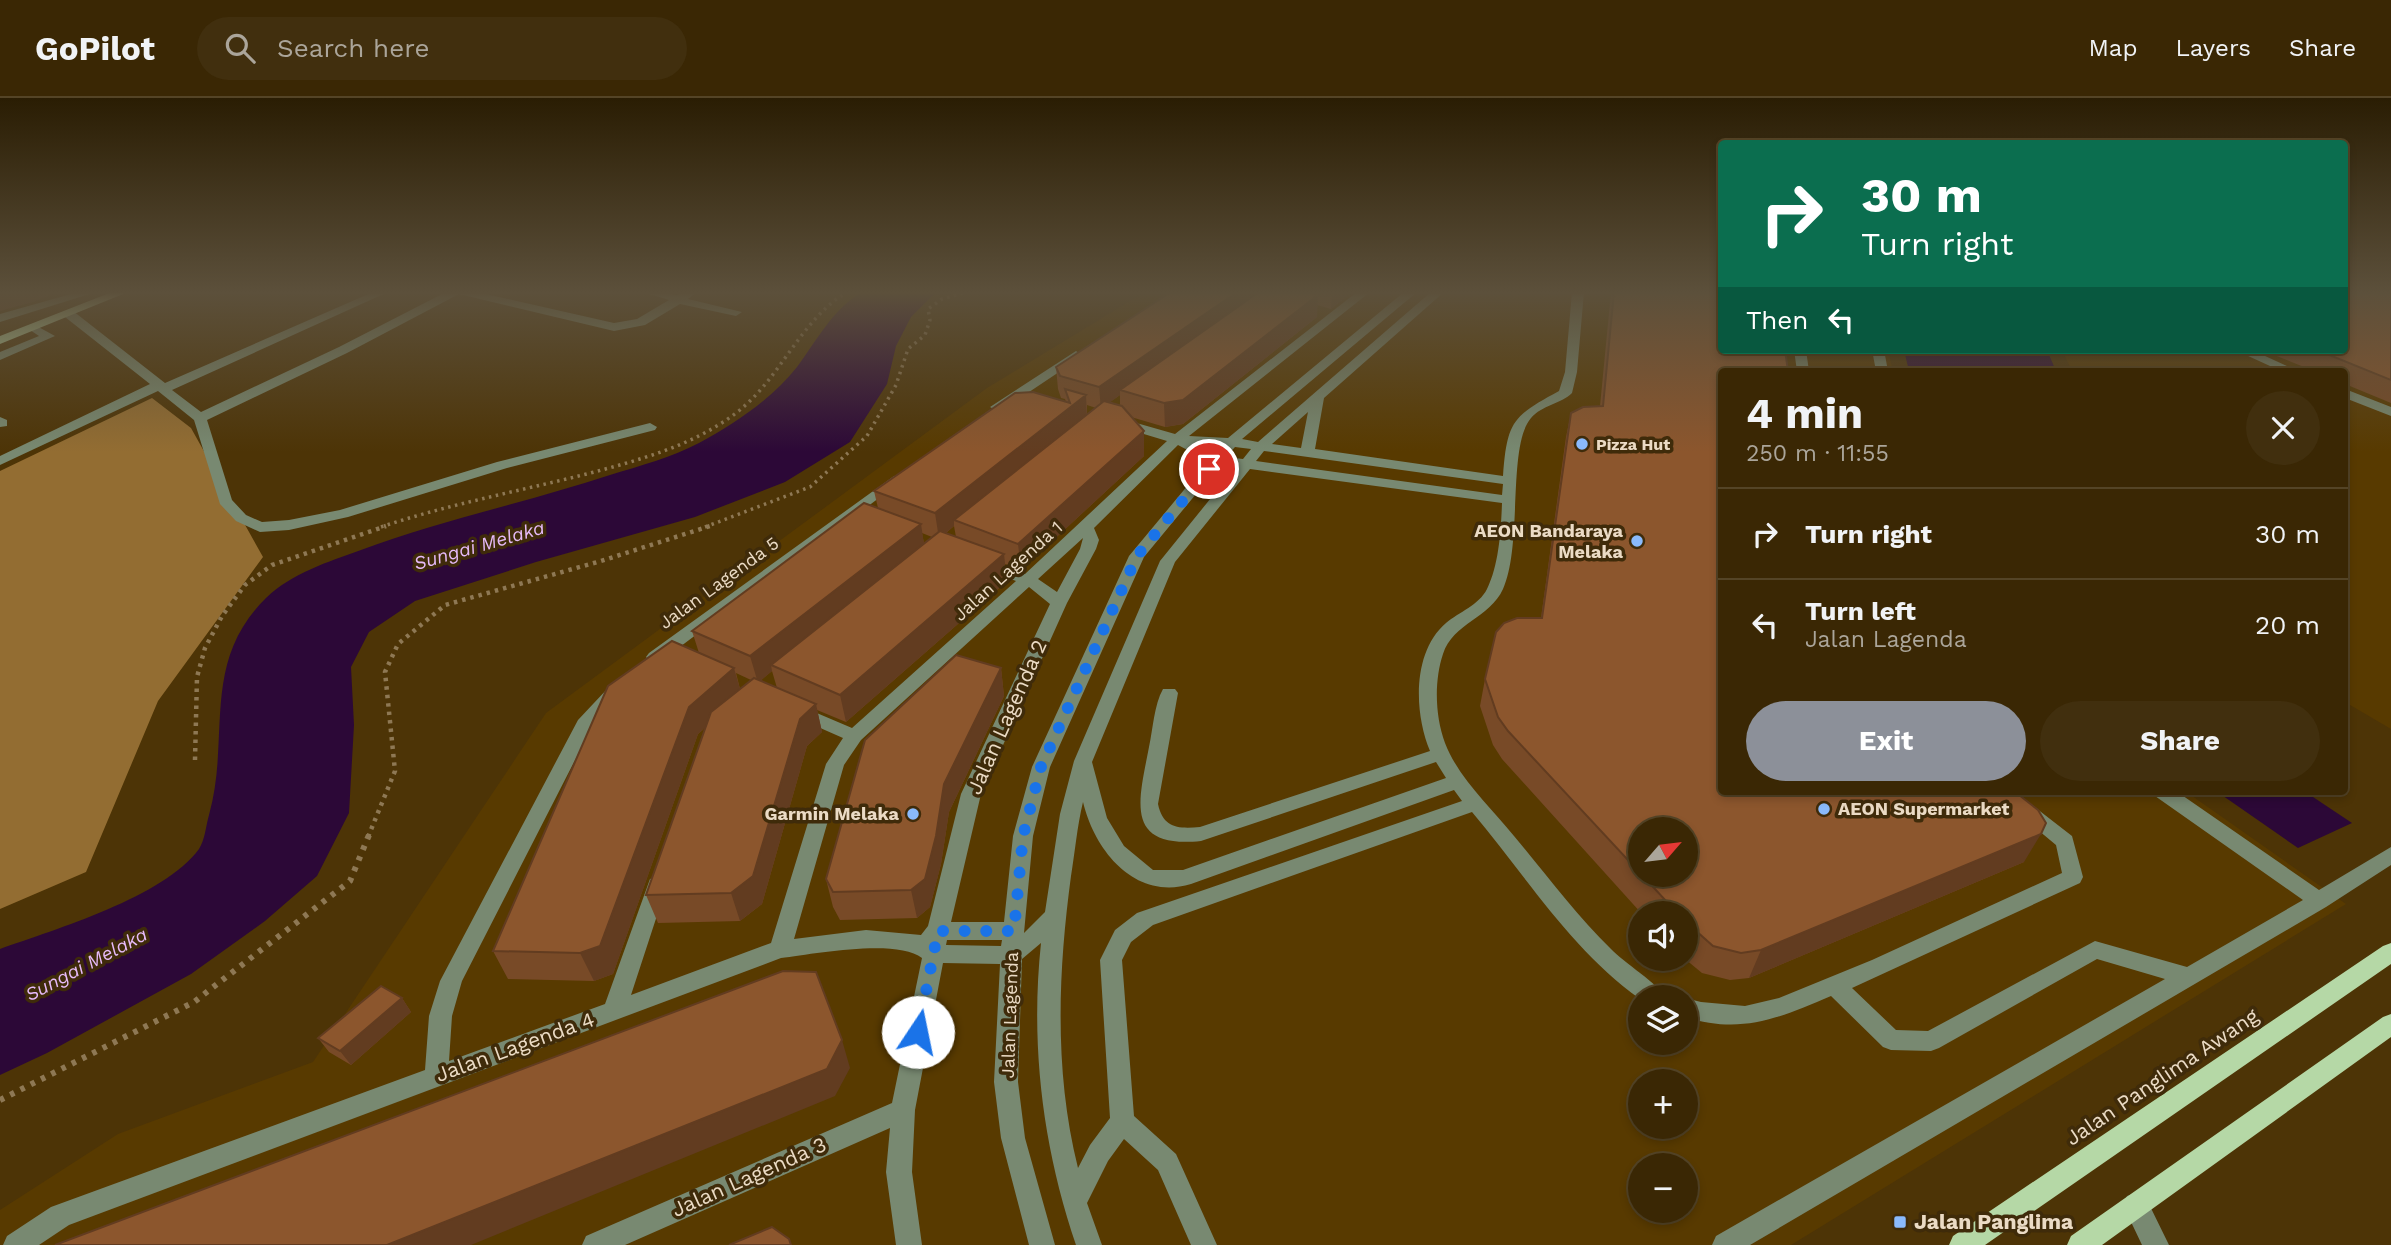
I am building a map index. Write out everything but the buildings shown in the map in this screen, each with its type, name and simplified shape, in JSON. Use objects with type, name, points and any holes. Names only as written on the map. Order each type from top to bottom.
[{"type":"main road","name":"Jalan Panglima Awang","points":[[1962,1245],[2391,952]]},
{"type":"main road","points":[[2080,1245],[2391,1024]]},
{"type":"street","points":[[0,356],[26,346]]},
{"type":"street","points":[[109,346],[200,418],[225,501],[241,518],[260,527],[289,525],[343,514],[502,466],[650,426]]},
{"type":"street","points":[[0,461],[257,346]]},
{"type":"street","points":[[200,418],[352,346]]},
{"type":"street","points":[[985,416],[1091,346]]},
{"type":"street","name":"Jalan Lagenda 1","points":[[780,949],[835,764],[854,736],[1086,527],[1177,439],[1290,346]]},
{"type":"street","name":"Jalan Lagenda","points":[[1042,1245],[1013,1138],[1006,1082],[1028,815],[1041,767],[1137,556],[1231,442],[1347,346]]},
{"type":"street","points":[[1089,1245],[1073,1202],[1061,1149],[1050,1067],[1049,974],[1055,915],[1070,814],[1083,761],[1168,561],[1261,446],[1376,346]]},
{"type":"street","points":[[1573,346],[1566,393],[1530,412],[1522,420],[1513,458],[1510,500],[1497,588],[1488,603],[1456,623],[1443,635],[1435,652],[1430,718],[1440,754],[1458,781],[1551,895],[1635,985]]},
{"type":"street","points":[[2251,354],[2285,368]]},
{"type":"street","points":[[1019,392],[1043,399]]},
{"type":"street","points":[[2348,394],[2391,412]]},
{"type":"street","points":[[1307,454],[1318,396]]},
{"type":"street","points":[[1108,413],[1177,439],[1216,460],[1510,500]]},
{"type":"street","points":[[1177,439],[1231,442],[1511,481]]},
{"type":"street","name":"Jalan Lagenda 5","points":[[437,1076],[437,1030],[441,1004],[587,720],[637,671],[662,651],[905,473]]},
{"type":"street","points":[[848,513],[871,522]]},
{"type":"street","name":"Jalan Lagenda 2","points":[[909,1245],[899,1172],[903,1110],[930,943],[971,794],[1059,603],[1088,549],[1091,540],[1086,527]]},
{"type":"street","points":[[965,557],[1027,580],[1046,591],[1059,603]]},
{"type":"street","points":[[662,651],[687,662]]},
{"type":"street","points":[[1169,693],[1148,804],[1149,814],[1156,827],[1178,837],[1201,834],[1440,754]]},
{"type":"street","points":[[784,706],[854,736]]},
{"type":"street","points":[[1083,761],[1097,820],[1115,846],[1140,872],[1147,877],[1165,881],[1184,878],[1458,781]]},
{"type":"street","points":[[1698,1011],[1745,1016],[1782,1007],[1880,966],[2073,877],[2065,841],[2006,795]]},
{"type":"street","points":[[2168,795],[2319,901]]},
{"type":"street","points":[[1073,1202],[1099,1153],[1122,1121],[1111,960],[1123,936],[1144,919],[1477,803]]},
{"type":"street","points":[[1725,1245],[2319,901],[2391,855]]},
{"type":"street","points":[[614,1010],[664,866]]},
{"type":"street","points":[[1049,974],[1017,944],[1055,915]]},
{"type":"street","name":"Jalan Lagenda 4","points":[[16,1245],[60,1216],[780,949],[866,939],[1017,944]]},
{"type":"street","points":[[1835,986],[1891,1040],[1931,1041],[2095,950],[2188,976]]},
{"type":"street","name":"Jalan Lagenda 3","points":[[595,1245],[903,1110]]},
{"type":"street","points":[[1122,1121],[1167,1162],[1204,1245]]},
{"type":"street","points":[[2136,1205],[2156,1245]]},
{"type":"path","points":[[195,760],[197,677],[205,648],[222,616],[245,585],[272,565],[426,512],[560,481],[648,457],[695,438],[736,413],[760,391],[796,346]]},
{"type":"path","points":[[0,1100],[194,1002],[350,881],[395,771],[385,672],[398,643],[444,604],[601,561],[698,530],[810,487],[867,436],[896,385],[908,349],[912,346]]},
{"type":"shaded area","points":[[1057,346],[1718,346],[1718,354],[1889,354],[1892,368],[1718,368],[1718,795],[2191,795],[2346,904],[1791,1245],[0,1245],[0,1210],[118,1134],[313,1062],[546,713],[987,388]]},
{"type":"shaded area","points":[[2348,346],[2391,346],[2391,729],[2348,704],[2348,368],[2071,368],[2064,354],[2348,354]]},
{"type":"shaded area","points":[[152,398],[191,428],[263,557],[158,701],[86,872],[0,909],[0,471]]},
{"type":"water","name":"Sungai Melaka","points":[[812,346],[896,346],[887,384],[850,442],[785,482],[695,517],[536,562],[415,601],[369,632],[351,667],[354,725],[349,813],[317,876],[265,921],[191,974],[47,1053],[0,1075],[0,949],[107,910],[135,896],[183,866],[199,849],[215,786],[221,702],[232,648],[246,623],[276,589],[323,564],[423,529],[548,494],[678,453],[739,419],[776,390]]},
{"type":"water","points":[[1905,354],[2049,354],[2055,368],[1908,368]]},
{"type":"water","points":[[2222,795],[2310,795],[2352,823],[2298,848]]},
{"type":"place","name":"Pizza Hut","points":[[1582,444]]},
{"type":"place","name":"AEON Bandaraya Melaka","points":[[1637,541]]},
{"type":"place","name":"AEON Supermarket","points":[[1824,809]]},
{"type":"place","name":"Garmin Melaka","points":[[913,814]]},
{"type":"place","name":"Jalan Panglima","points":[[1900,1222]]},
{"type":"route","points":[[918,1032],[938,931],[1014,931],[1023,836],[1041,767],[1137,556],[1209,469]]}]
